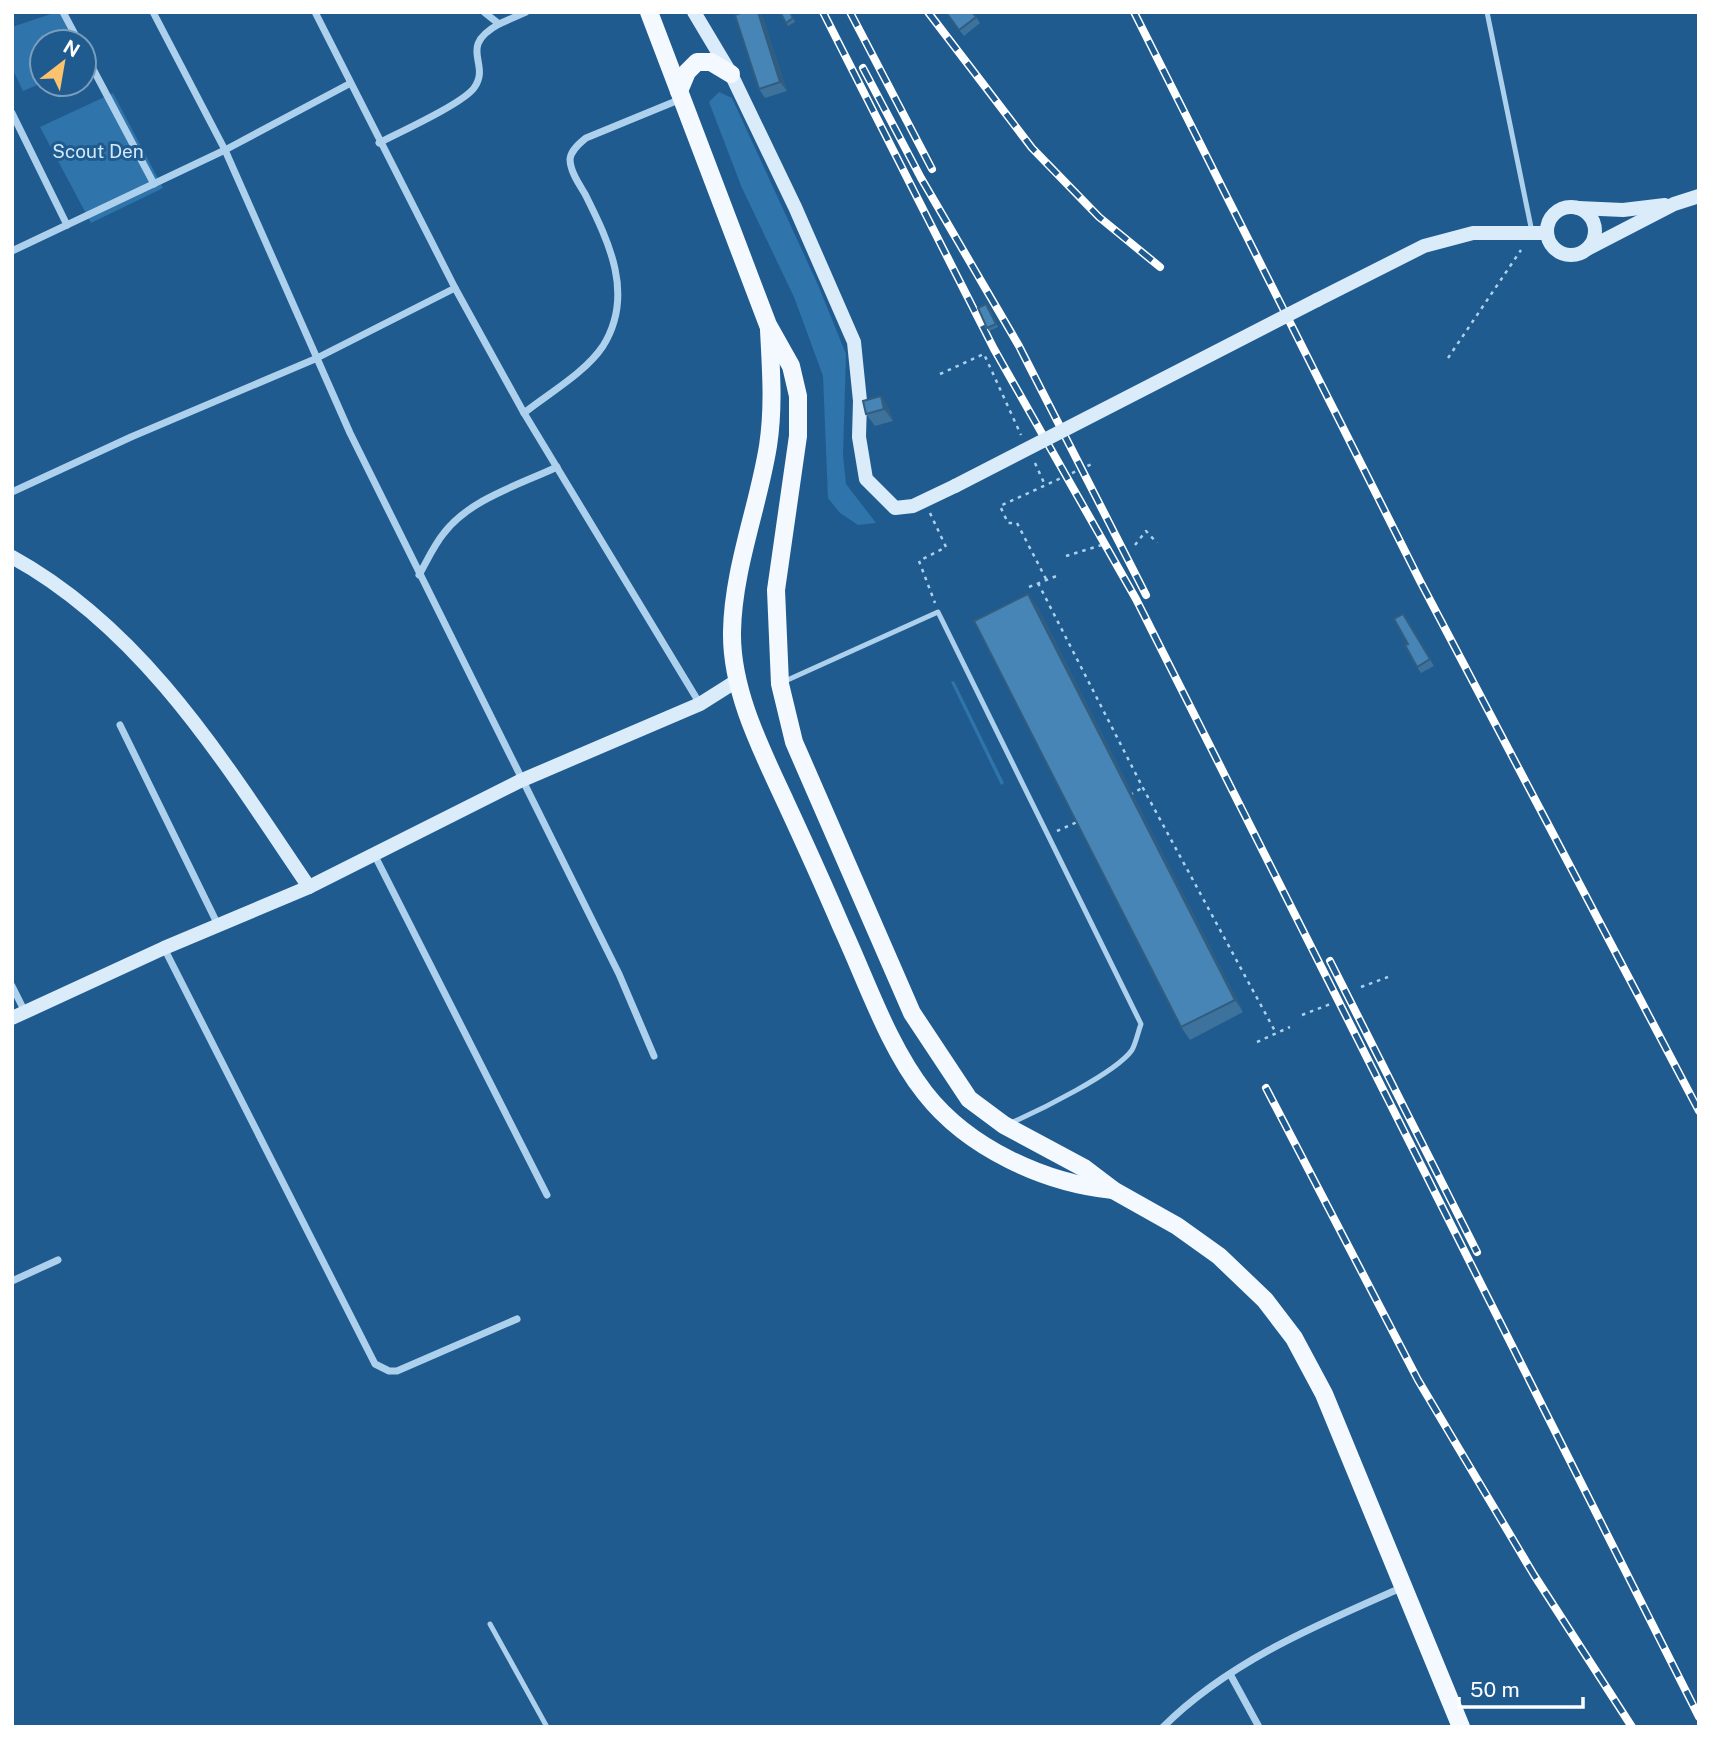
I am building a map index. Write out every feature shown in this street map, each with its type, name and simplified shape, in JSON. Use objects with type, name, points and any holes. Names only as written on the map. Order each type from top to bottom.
[{"type":"main road","points":[[649,12],[768,325],[791,366],[798,396],[798,436],[776,590],[780,684],[794,742],[912,1013],[969,1099],[1004,1125],[1084,1168],[1113,1190],[1177,1226],[1219,1256],[1265,1300],[1294,1338],[1324,1394],[1461,1727]]},
{"type":"main road","points":[[694,12],[731,74],[795,207],[854,342],[860,401],[859,437],[866,479],[895,508],[914,506],[955,486],[1424,246],[1473,233],[1540,233],[1559,251],[1573,254],[1674,204],[1699,196]]},
{"type":"main road","points":[[680,95],[687,72],[697,62],[711,62],[731,74]]},
{"type":"main road","points":[[1540,233],[1555,213],[1569,207],[1623,210],[1674,204]]},
{"type":"main road","points":[[1576,208],[1589,215],[1593,222],[1594,236],[1587,249]]},
{"type":"main road","points":[[768,325],[772,411],[768,447],[737,588],[732,634],[738,680],[758,742],[889,1031],[925,1093],[953,1121],[995,1152],[1082,1187],[1113,1190]]},
{"type":"main road","points":[[12,557],[36,570],[97,615],[156,675],[220,757],[309,887]]},
{"type":"main road","points":[[19,1015],[164,948],[309,887],[520,781],[699,704],[738,680]]},
{"type":"street","points":[[63,12],[72,28]]},
{"type":"street","points":[[153,12],[225,150],[315,359],[520,781],[618,974],[654,1056]]},
{"type":"street","points":[[315,12],[379,143],[524,413],[699,704]]},
{"type":"street","points":[[484,12],[499,24]]},
{"type":"street","points":[[379,143],[475,88],[479,78],[478,40],[484,32],[526,12]]},
{"type":"street","points":[[98,79],[153,184]]},
{"type":"street","points":[[12,251],[225,150],[349,85]]},
{"type":"street","points":[[524,413],[584,366],[602,348],[614,324],[620,295],[615,266],[602,228],[572,170],[570,158],[575,147],[586,138],[680,95]]},
{"type":"street","points":[[12,113],[67,225]]},
{"type":"street","points":[[12,492],[131,437],[315,359],[455,288]]},
{"type":"street","points":[[419,575],[443,534],[457,518],[483,502],[557,467]]},
{"type":"street","points":[[120,725],[218,926]]},
{"type":"street","points":[[374,854],[547,1195]]},
{"type":"street","points":[[164,948],[375,1364],[381,1369],[397,1371],[517,1319]]},
{"type":"street","points":[[12,986],[19,1015]]},
{"type":"street","points":[[12,1281],[58,1260]]},
{"type":"street","points":[[1163,1727],[1230,1674],[1281,1642],[1403,1587]]},
{"type":"street","points":[[1230,1674],[1259,1727]]},
{"type":"lane","points":[[1487,12],[1540,233]]},
{"type":"lane","points":[[780,684],[938,612],[1141,1024],[1132,1050],[1099,1075],[1041,1110],[1004,1125]]},
{"type":"lane","points":[[490,1625],[547,1727]]},
{"type":"path","points":[[1448,358],[1540,233]]},
{"type":"path","points":[[940,374],[984,354],[1022,437]]},
{"type":"path","points":[[1033,461],[1045,485]]},
{"type":"path","points":[[1046,579],[1017,523],[1008,523],[1000,506],[1094,463]]},
{"type":"path","points":[[924,501],[946,547],[919,561],[938,612]]},
{"type":"path","points":[[1135,544],[1146,531],[1157,543]]},
{"type":"path","points":[[1066,556],[1102,545]]},
{"type":"path","points":[[1028,587],[1059,575]]},
{"type":"path","points":[[1038,583],[1143,788],[1276,1033]]},
{"type":"path","points":[[1121,799],[1143,788]]},
{"type":"path","points":[[1048,836],[1078,821]]},
{"type":"path","points":[[1361,988],[1388,977]]},
{"type":"path","points":[[1302,1015],[1333,1003]]},
{"type":"path","points":[[1257,1042],[1290,1027]]},
{"type":"green space","points":[[62,12],[69,28],[28,28],[28,89],[23,91],[12,68],[12,27]]},
{"type":"green space","points":[[719,92],[732,98],[818,285],[846,354],[843,455],[846,484],[876,523],[858,525],[840,513],[828,498],[823,376],[794,297],[742,188],[709,102]]},
{"type":"green space","name":"Scout Den","points":[[113,93],[163,188],[91,223],[40,127]]},
{"type":"green space","points":[[954,681],[1004,783],[1001,785],[951,682]]},
{"type":"building","points":[[758,12],[780,82],[759,89],[735,15]]},
{"type":"building","points":[[780,12],[790,12],[793,18],[786,23]]},
{"type":"building","points":[[946,12],[972,12],[976,17],[959,30]]},
{"type":"building","points":[[986,304],[996,324],[987,328],[978,308]]},
{"type":"building","points":[[881,396],[884,409],[866,414],[863,401]]},
{"type":"building","points":[[1028,594],[1235,1000],[1181,1027],[974,621]]},
{"type":"building","points":[[1403,614],[1430,659],[1417,667],[1394,619]]},
{"type":"railway","points":[[823,12],[994,349],[1136,599],[1699,1717]]},
{"type":"railway","points":[[850,12],[932,169]]},
{"type":"railway","points":[[928,12],[1032,148],[1099,217],[1160,267]]},
{"type":"railway","points":[[1134,12],[1420,581],[1699,1111]]},
{"type":"railway","points":[[863,68],[921,178],[1019,346],[1146,595]]},
{"type":"railway","points":[[1330,961],[1477,1252]]},
{"type":"railway","points":[[1266,1088],[1418,1380],[1534,1575],[1632,1727]]}]
